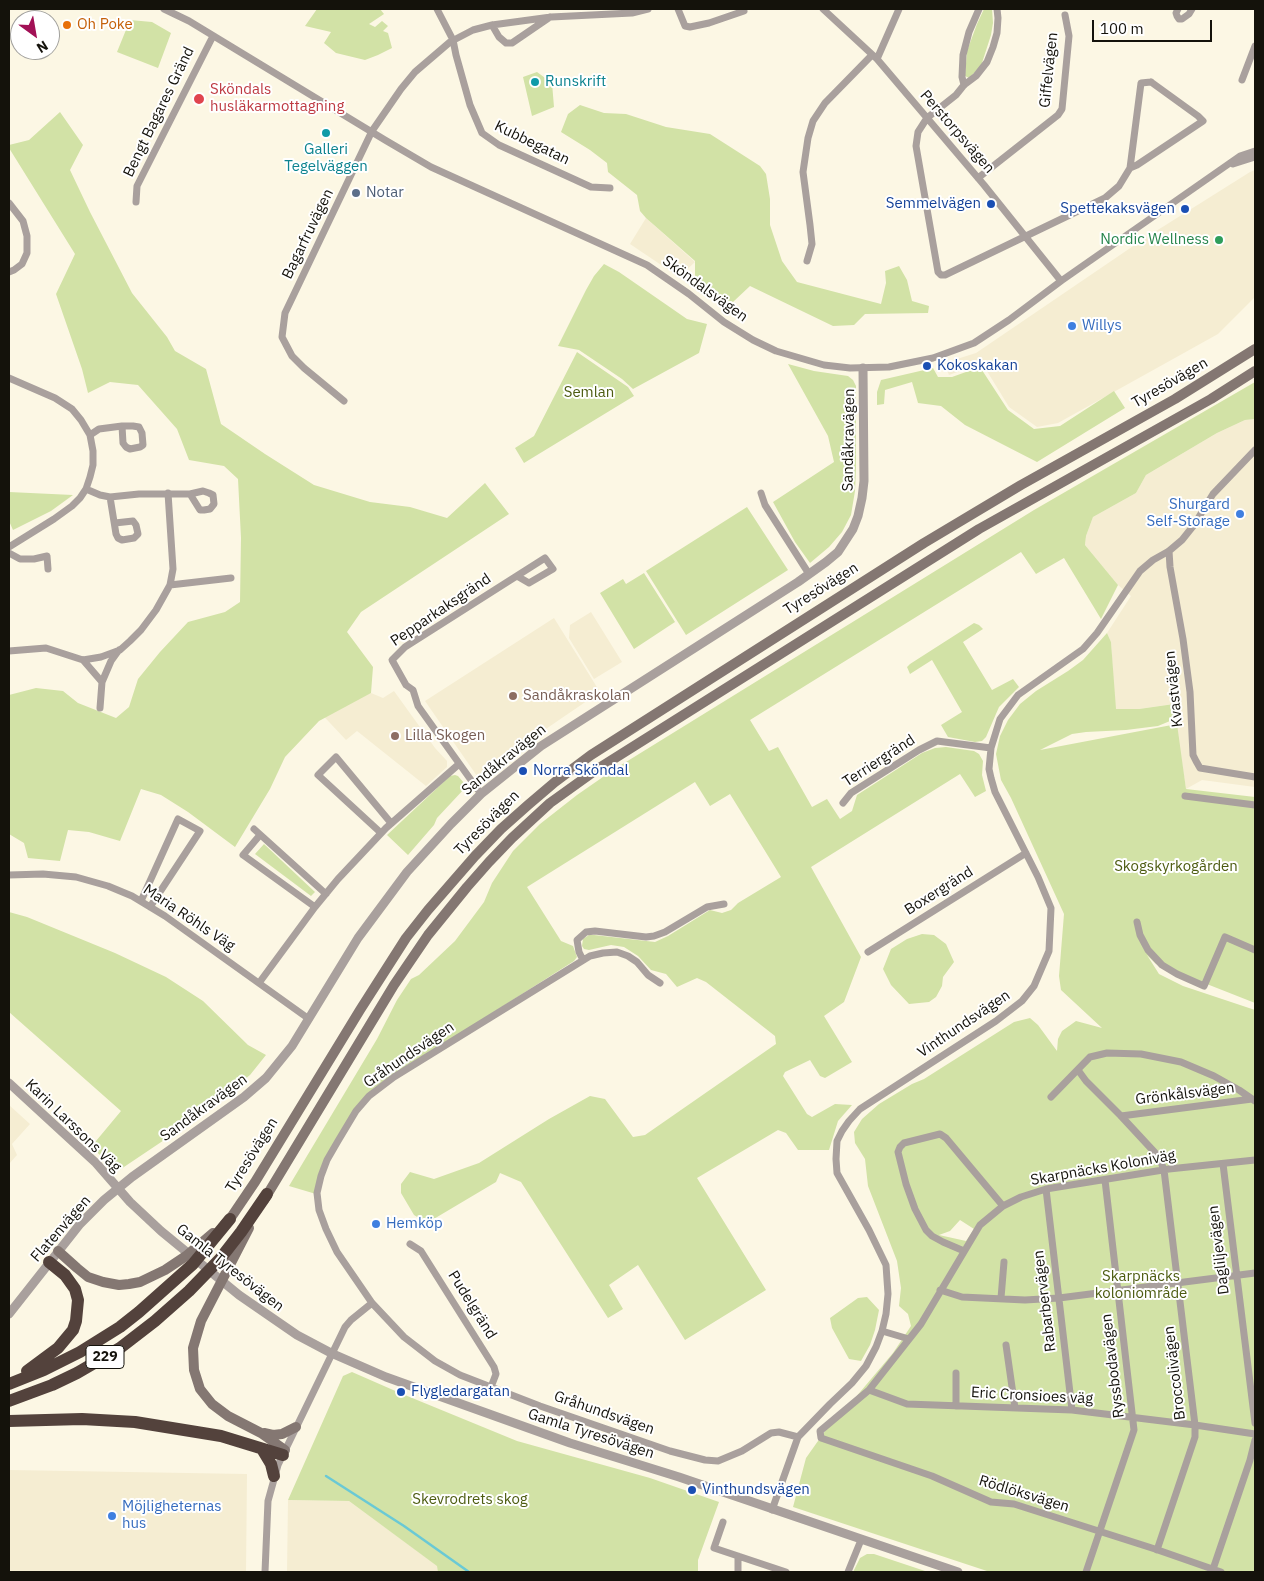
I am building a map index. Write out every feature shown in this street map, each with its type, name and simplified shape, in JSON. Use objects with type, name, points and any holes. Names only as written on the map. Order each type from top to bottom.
[{"type":"highway","name":"Tyresövägen","points":[[9,1401],[52,1385],[99,1361],[155,1322],[225,1261],[241,1232],[267,1194]]},
{"type":"highway","name":"Tyresövägen","points":[[9,1384],[44,1370],[100,1340],[139,1312],[176,1280],[230,1219]]},
{"type":"highway","points":[[9,1384],[58,1348],[73,1330],[76,1321],[78,1300],[75,1289],[65,1275],[49,1262]]},
{"type":"highway","points":[[9,1421],[82,1419],[135,1422],[221,1436],[262,1449],[284,1452]]},
{"type":"highway","points":[[262,1449],[269,1459],[274,1476]]},
{"type":"main road","name":"Tyresövägen","points":[[230,1219],[255,1182],[406,938],[475,856],[534,799],[591,755],[924,543],[1021,485],[1184,394],[1255,349]]},
{"type":"main road","name":"Tyresövägen","points":[[267,1194],[394,986],[428,936],[489,862],[550,803],[611,760],[978,529],[1211,398],[1255,371]]},
{"type":"main road","points":[[58,1251],[88,1277],[119,1285],[140,1282],[165,1270],[206,1244]]},
{"type":"main road","points":[[225,1261],[196,1332],[192,1358],[196,1381],[212,1404],[228,1416],[260,1432],[284,1452]]},
{"type":"main road","points":[[260,1432],[273,1435],[282,1434],[296,1427]]},
{"type":"street","name":"Sköndalsvägen","points":[[164,9],[189,21],[432,167],[647,265],[741,334],[776,352],[824,365],[863,368],[889,367],[914,363],[974,343],[1240,156],[1255,151]]},
{"type":"street","name":"Kubbegatan","points":[[437,9],[453,40],[470,105],[482,133],[499,145],[591,187],[610,188]]},
{"type":"street","name":"Bagarfruvägen","points":[[344,401],[292,356],[282,337],[285,313],[372,132],[401,89],[415,72],[453,40],[473,30],[492,25],[551,17],[632,12],[648,9]]},
{"type":"street","points":[[678,9],[685,26],[690,27],[709,23],[744,10]]},
{"type":"street","name":"Perstorpsvägen","points":[[823,9],[875,57],[978,178],[1060,281]]},
{"type":"street","points":[[807,261],[812,244],[803,172],[808,138],[814,121],[825,104],[875,57],[898,9]]},
{"type":"street","points":[[964,85],[962,76],[964,55],[969,32],[980,9]]},
{"type":"street","points":[[997,9],[996,34],[987,62],[976,76],[964,85],[956,95],[927,118],[918,132],[916,146],[938,272],[941,275],[945,275],[1026,237],[1105,198],[1119,186],[1130,168],[1141,83],[1151,82],[1198,116],[1202,121],[1130,168]]},
{"type":"street","points":[[1178,9],[1177,16],[1182,20],[1192,9]]},
{"type":"street","name":"Giffelvägen","points":[[978,178],[1058,115],[1062,109],[1069,36],[1065,15]]},
{"type":"street","name":"Bagarfruvägen","points":[[492,25],[499,37],[506,43],[512,42],[551,17]]},
{"type":"street","name":"Bengt Bagares Gränd","points":[[136,202],[137,186],[213,36]]},
{"type":"street","points":[[1242,80],[1255,46]]},
{"type":"street","name":"Sköndalsvägen","points":[[1228,165],[1255,157]]},
{"type":"street","points":[[9,204],[23,221],[27,236],[27,253],[22,264],[9,272]]},
{"type":"street","name":"Sandåkravägen","points":[[118,1188],[256,1087],[272,1070],[292,1046],[358,938],[407,872],[450,824],[481,794],[541,746],[809,574],[838,552],[858,516],[864,481],[863,368]]},
{"type":"street","points":[[9,378],[55,398],[68,406],[81,420],[90,435],[93,451],[93,465],[86,489],[72,506],[9,547]]},
{"type":"street","points":[[90,435],[99,429],[122,426]]},
{"type":"street","name":"Vinthundsvägen","points":[[772,1510],[798,1438],[866,1366],[876,1347],[886,1314],[888,1294],[886,1266],[869,1230],[837,1173],[838,1141],[842,1130],[860,1109],[996,1021],[1022,1001],[1034,986],[1049,950],[1051,908],[1026,852],[995,792],[989,769],[991,748],[1000,719],[1018,695],[1083,649],[1098,633],[1140,571],[1182,540],[1194,525],[1213,494],[1255,450]]},
{"type":"street","points":[[86,489],[110,497],[168,493],[190,494]]},
{"type":"street","points":[[100,708],[102,682],[111,661],[141,630],[156,610],[170,585],[173,569],[168,493]]},
{"type":"street","points":[[762,493],[765,505],[809,574]]},
{"type":"street","points":[[110,497],[115,523]]},
{"type":"street","name":"Kvastvägen","points":[[1169,551],[1190,692],[1196,761],[1200,768],[1255,777]]},
{"type":"street","points":[[9,552],[20,559],[34,559],[47,556],[48,569]]},
{"type":"street","name":"Pepparkaksgränd","points":[[481,794],[418,706],[412,690],[406,685],[392,660],[404,647],[545,558],[553,568],[529,583],[517,576]]},
{"type":"street","points":[[170,585],[230,578]]},
{"type":"street","points":[[9,651],[46,648],[83,660],[101,657],[120,650]]},
{"type":"street","points":[[83,660],[102,682]]},
{"type":"street","name":"Terriergränd","points":[[843,803],[851,793],[919,750],[937,741],[991,748]]},
{"type":"street","points":[[381,833],[318,775],[336,757],[391,823]]},
{"type":"street","points":[[259,983],[315,907],[381,833],[459,764]]},
{"type":"street","points":[[1185,796],[1255,805]]},
{"type":"street","points":[[140,901],[178,819],[200,831],[150,907]]},
{"type":"street","points":[[254,829],[326,894]]},
{"type":"street","points":[[260,835],[243,855],[315,907]]},
{"type":"street","name":"Boxergränd","points":[[868,952],[1026,852]]},
{"type":"street","name":"Maria Röhls Väg","points":[[9,875],[43,874],[76,877],[108,886],[140,901],[165,916],[309,1018]]},
{"type":"street","points":[[583,960],[579,952],[578,940],[586,932],[595,931],[646,937],[654,936],[665,932],[707,907],[724,904]]},
{"type":"street","points":[[1136,922],[1148,950],[1162,965],[1204,986],[1225,937],[1255,950]]},
{"type":"street","name":"Gråhundsvägen","points":[[660,983],[648,975],[637,962],[617,952],[604,953],[583,960],[394,1077],[369,1096],[356,1111],[327,1160],[317,1194],[319,1210],[337,1252],[372,1303],[404,1337],[434,1361],[460,1375],[670,1451],[705,1460],[718,1461],[742,1451],[771,1433],[778,1432],[798,1438]]},
{"type":"street","points":[[1051,1097],[1090,1057],[1107,1053],[1141,1054],[1181,1062],[1206,1072],[1254,1100]]},
{"type":"street","name":"Broccolivägen","points":[[1078,1070],[1086,1081],[1122,1116],[1159,1157],[1164,1170],[1179,1282],[1196,1437],[1157,1550]]},
{"type":"street","name":"Karin Larssons Väg","points":[[9,1084],[96,1163],[118,1188]]},
{"type":"street","name":"Grönkålsvägen","points":[[1122,1116],[1254,1100]]},
{"type":"street","points":[[964,1251],[932,1236],[926,1230],[915,1209],[906,1184],[898,1152],[900,1147],[904,1143],[940,1134],[946,1138],[1003,1206]]},
{"type":"street","name":"Skarpnäcks Koloniväg","points":[[820,1438],[820,1431],[869,1390],[921,1324],[980,1225],[1003,1206],[1021,1197],[1046,1189],[1164,1170],[1255,1160]]},
{"type":"street","name":"Dagliljevägen","points":[[1223,1164],[1255,1423]]},
{"type":"street","name":"Ryssbodavägen","points":[[1086,1572],[1134,1430],[1105,1180]]},
{"type":"street","name":"Flatenvägen","points":[[9,1314],[80,1224],[118,1188]]},
{"type":"street","name":"Gamla Tyresövägen","points":[[118,1188],[161,1231],[239,1295],[297,1335],[331,1353],[386,1377],[570,1443],[679,1477],[958,1572]]},
{"type":"street","name":"Rabarbervägen","points":[[1046,1189],[1072,1410]]},
{"type":"street","name":"Pudelgränd","points":[[410,1244],[421,1251],[494,1367],[496,1374],[492,1387]]},
{"type":"street","points":[[1001,1298],[1004,1262]]},
{"type":"street","points":[[940,1290],[962,1297],[1025,1300],[1059,1298],[1255,1273]]},
{"type":"street","points":[[266,1572],[268,1501],[274,1476],[344,1327],[372,1303]]},
{"type":"street","points":[[882,1331],[909,1339]]},
{"type":"street","points":[[1006,1345],[1015,1408]]},
{"type":"street","name":"Eric Cronsioes väg","points":[[956,1373],[956,1406]]},
{"type":"street","name":"Eric Cronsioes väg","points":[[869,1390],[907,1404],[1072,1410],[1196,1424],[1255,1434]]},
{"type":"street","name":"Rödlöksvägen","points":[[820,1438],[932,1476],[991,1502],[1014,1504],[1221,1572]]},
{"type":"street","points":[[1213,1569],[1255,1440]]},
{"type":"street","points":[[723,1522],[714,1548],[786,1572]]},
{"type":"street","points":[[848,1572],[861,1540]]},
{"type":"street","points":[[738,1556],[738,1572]]},
{"type":"shaded area","points":[[1255,170],[1255,297],[1218,334],[1058,423],[1037,427],[1009,407],[982,363],[949,375],[944,363],[976,353],[1145,238]]},
{"type":"shaded area","points":[[646,218],[695,262],[679,277],[630,244]]},
{"type":"shaded area","points":[[1255,419],[1255,787],[1202,780],[1186,789],[1174,704],[1139,709],[1115,709],[1111,642],[1107,633],[1131,596],[1118,585],[1085,545],[1086,536],[1093,517],[1136,493],[1146,475],[1217,433],[1245,420]]},
{"type":"shaded area","points":[[591,612],[622,662],[594,679],[569,638],[570,625]]},
{"type":"shaded area","name":"Sandåkraskolan","points":[[554,618],[600,692],[477,776],[425,701]]},
{"type":"shaded area","name":"Lilla Skogen","points":[[394,691],[435,748],[447,761],[447,767],[426,786],[357,731],[346,740],[314,706],[371,693],[383,698]]},
{"type":"shaded area","points":[[9,1105],[30,1124],[12,1144],[17,1155],[9,1164]]},
{"type":"shaded area","points":[[9,1470],[247,1474],[246,1572],[9,1572]]},
{"type":"shaded area","points":[[288,1500],[349,1501],[438,1566],[438,1572],[287,1572]]},
{"type":"green space","points":[[317,9],[380,9],[384,14],[369,24],[375,27],[382,21],[388,26],[383,31],[388,33],[392,48],[365,60],[336,53],[324,43],[331,32],[305,26]]},
{"type":"green space","points":[[984,9],[992,9],[993,23],[991,35],[981,66],[969,78],[965,76],[967,51]]},
{"type":"green space","points":[[130,20],[152,22],[171,33],[158,68],[117,52]]},
{"type":"green space","points":[[537,72],[552,83],[554,107],[532,116],[523,77]]},
{"type":"green space","points":[[580,105],[604,113],[626,114],[666,127],[710,134],[760,166],[766,174],[770,199],[770,225],[782,261],[797,282],[881,304],[886,283],[885,271],[899,266],[907,280],[912,301],[929,306],[928,313],[865,314],[854,325],[833,326],[750,286],[733,302],[705,294],[695,280],[695,261],[646,218],[640,211],[637,195],[608,172],[607,163],[561,132],[568,114]]},
{"type":"green space","points":[[60,112],[83,145],[70,170],[90,212],[132,293],[167,337],[175,351],[206,369],[221,424],[314,485],[370,502],[410,507],[447,518],[485,483],[509,514],[361,612],[347,632],[373,667],[371,693],[319,721],[285,757],[270,789],[235,847],[188,812],[161,795],[141,789],[120,841],[89,832],[68,830],[60,861],[28,858],[24,843],[9,834],[9,695],[36,688],[63,691],[78,703],[116,718],[129,707],[138,679],[188,622],[225,612],[240,602],[241,538],[238,479],[224,466],[189,460],[177,429],[138,385],[110,382],[88,393],[82,369],[56,294],[75,254],[9,148],[9,145],[29,140]]},
{"type":"green space","points":[[604,264],[619,272],[687,319],[707,324],[699,353],[633,389],[622,379],[579,350],[558,346],[586,290]]},
{"type":"green space","name":"Semlan","points":[[577,352],[628,387],[634,396],[524,463],[515,448],[534,436]]},
{"type":"green space","points":[[788,364],[814,371],[848,376],[856,386],[856,469],[851,515],[842,532],[829,547],[810,563],[795,542],[773,502],[834,462],[828,436]]},
{"type":"green space","points":[[980,367],[1008,410],[1034,429],[1060,426],[1114,391],[1125,408],[1037,462],[965,425],[941,406],[918,403],[912,382],[885,390],[884,404],[877,405],[877,392],[881,380],[933,368],[938,377],[952,377]]},
{"type":"green space","points":[[1255,382],[1255,419],[1245,420],[1217,433],[1146,475],[1136,493],[1093,517],[1086,536],[1085,545],[1118,585],[1101,619],[1064,558],[1036,574],[1021,552],[750,720],[769,751],[778,747],[812,807],[827,799],[840,819],[852,811],[857,795],[922,753],[935,748],[946,747],[974,751],[979,754],[983,761],[982,775],[986,791],[975,797],[960,774],[811,867],[861,957],[844,1002],[824,1016],[852,1062],[825,1078],[820,1076],[810,1060],[785,1072],[783,1076],[807,1114],[812,1117],[835,1104],[852,1105],[838,1121],[829,1150],[798,1150],[786,1133],[778,1130],[697,1178],[766,1290],[685,1340],[638,1265],[609,1285],[623,1309],[608,1318],[521,1182],[500,1173],[496,1182],[427,1223],[414,1215],[401,1193],[401,1184],[410,1172],[434,1179],[479,1163],[590,1096],[605,1099],[633,1137],[645,1135],[776,1044],[775,1036],[706,982],[697,978],[677,987],[666,974],[651,970],[638,956],[624,947],[611,945],[589,950],[584,949],[582,946],[583,939],[589,935],[655,942],[710,910],[722,913],[731,910],[738,903],[781,877],[730,794],[710,806],[695,782],[527,887],[561,941],[573,946],[577,957],[574,961],[374,1088],[362,1100],[336,1141],[316,1194],[289,1186],[411,979],[419,975],[455,941],[484,902],[492,883],[513,851],[540,824],[613,770],[1034,510]]},
{"type":"green space","points":[[9,492],[73,495],[51,511],[13,530],[9,521]]},
{"type":"green space","points":[[747,507],[788,570],[686,635],[646,571]]},
{"type":"green space","points":[[644,573],[675,622],[634,649],[600,593],[623,579],[626,584]]},
{"type":"green space","points":[[974,623],[983,629],[963,642],[992,690],[1013,679],[1019,687],[999,707],[986,737],[982,741],[975,742],[948,737],[941,725],[962,712],[932,660],[910,674],[907,667]]},
{"type":"green space","name":"Skarpnäcks koloniområde","points":[[1107,633],[1111,642],[1116,709],[1139,709],[1174,704],[1174,714],[1170,721],[1158,726],[1072,734],[1040,750],[1177,724],[1186,789],[1255,797],[1255,1003],[1156,964],[1147,955],[1159,974],[1183,986],[1255,1010],[1255,1572],[990,1572],[793,1507],[806,1458],[830,1424],[893,1353],[911,1326],[908,1314],[899,1306],[901,1288],[897,1261],[868,1186],[865,1159],[855,1143],[854,1132],[862,1119],[879,1104],[924,1079],[1014,1022],[1030,1018],[1038,1025],[1057,1051],[1058,1039],[1062,1031],[1076,1021],[1102,1028],[1061,990],[1059,976],[1064,914],[1001,780],[996,754],[1000,736],[1008,720],[1020,704],[1083,660]],"holes":[[[960,1220],[974,1229],[966,1241],[939,1235],[950,1231]]]},
{"type":"green space","points":[[455,775],[464,783],[465,788],[437,818],[434,825],[408,855],[387,835],[450,776]]},
{"type":"green space","points":[[264,844],[315,892],[311,896],[255,854]]},
{"type":"green space","points":[[9,912],[27,917],[115,953],[166,977],[203,1001],[248,1045],[266,1055],[250,1075],[197,1118],[118,1171],[91,1147],[121,1111],[9,1012]]},
{"type":"green space","points":[[922,934],[934,935],[946,944],[954,962],[943,977],[942,986],[936,997],[929,1002],[909,1004],[891,985],[883,969],[891,949],[907,939]]},
{"type":"green space","points":[[867,1297],[879,1310],[875,1330],[870,1345],[861,1361],[849,1359],[832,1328],[830,1318],[858,1298]]},
{"type":"green space","name":"Skevrodrets skog","points":[[352,1372],[517,1441],[650,1478],[719,1502],[698,1560],[698,1572],[438,1572],[437,1566],[349,1501],[288,1500],[343,1376]]},
{"type":"green space","points":[[867,1554],[874,1554],[928,1572],[853,1572],[860,1558]]},
{"type":"waterway","points":[[326,1476],[404,1526],[469,1572]]},
{"type":"place","name":"Oh Poke","points":[[67,25]]},
{"type":"place","name":"Runskrift","points":[[535,82]]},
{"type":"place","name":"Sköndals husläkarmottagning","points":[[199,99]]},
{"type":"place","name":"Galleri Tegelväggen","points":[[326,133]]},
{"type":"place","name":"Notar","points":[[356,193]]},
{"type":"place","name":"Semmelvägen","points":[[991,204]]},
{"type":"place","name":"Spettekaksvägen","points":[[1185,209]]},
{"type":"place","name":"Nordic Wellness","points":[[1219,240]]},
{"type":"place","name":"Willys","points":[[1072,326]]},
{"type":"place","name":"Kokoskakan","points":[[927,366]]},
{"type":"place","name":"Shurgard Self-Storage","points":[[1240,514]]},
{"type":"place","name":"Sandåkraskolan","points":[[513,696]]},
{"type":"place","name":"Lilla Skogen","points":[[395,736]]},
{"type":"place","name":"Norra Sköndal","points":[[523,771]]},
{"type":"place","name":"Hemköp","points":[[376,1224]]},
{"type":"place","name":"Flygledargatan","points":[[401,1392]]},
{"type":"place","name":"Vinthundsvägen","points":[[692,1490]]},
{"type":"place","name":"Möjligheternas hus","points":[[112,1516]]},
{"type":"park label","name":"Skogskyrkogården","points":[[1176,867]]}]
